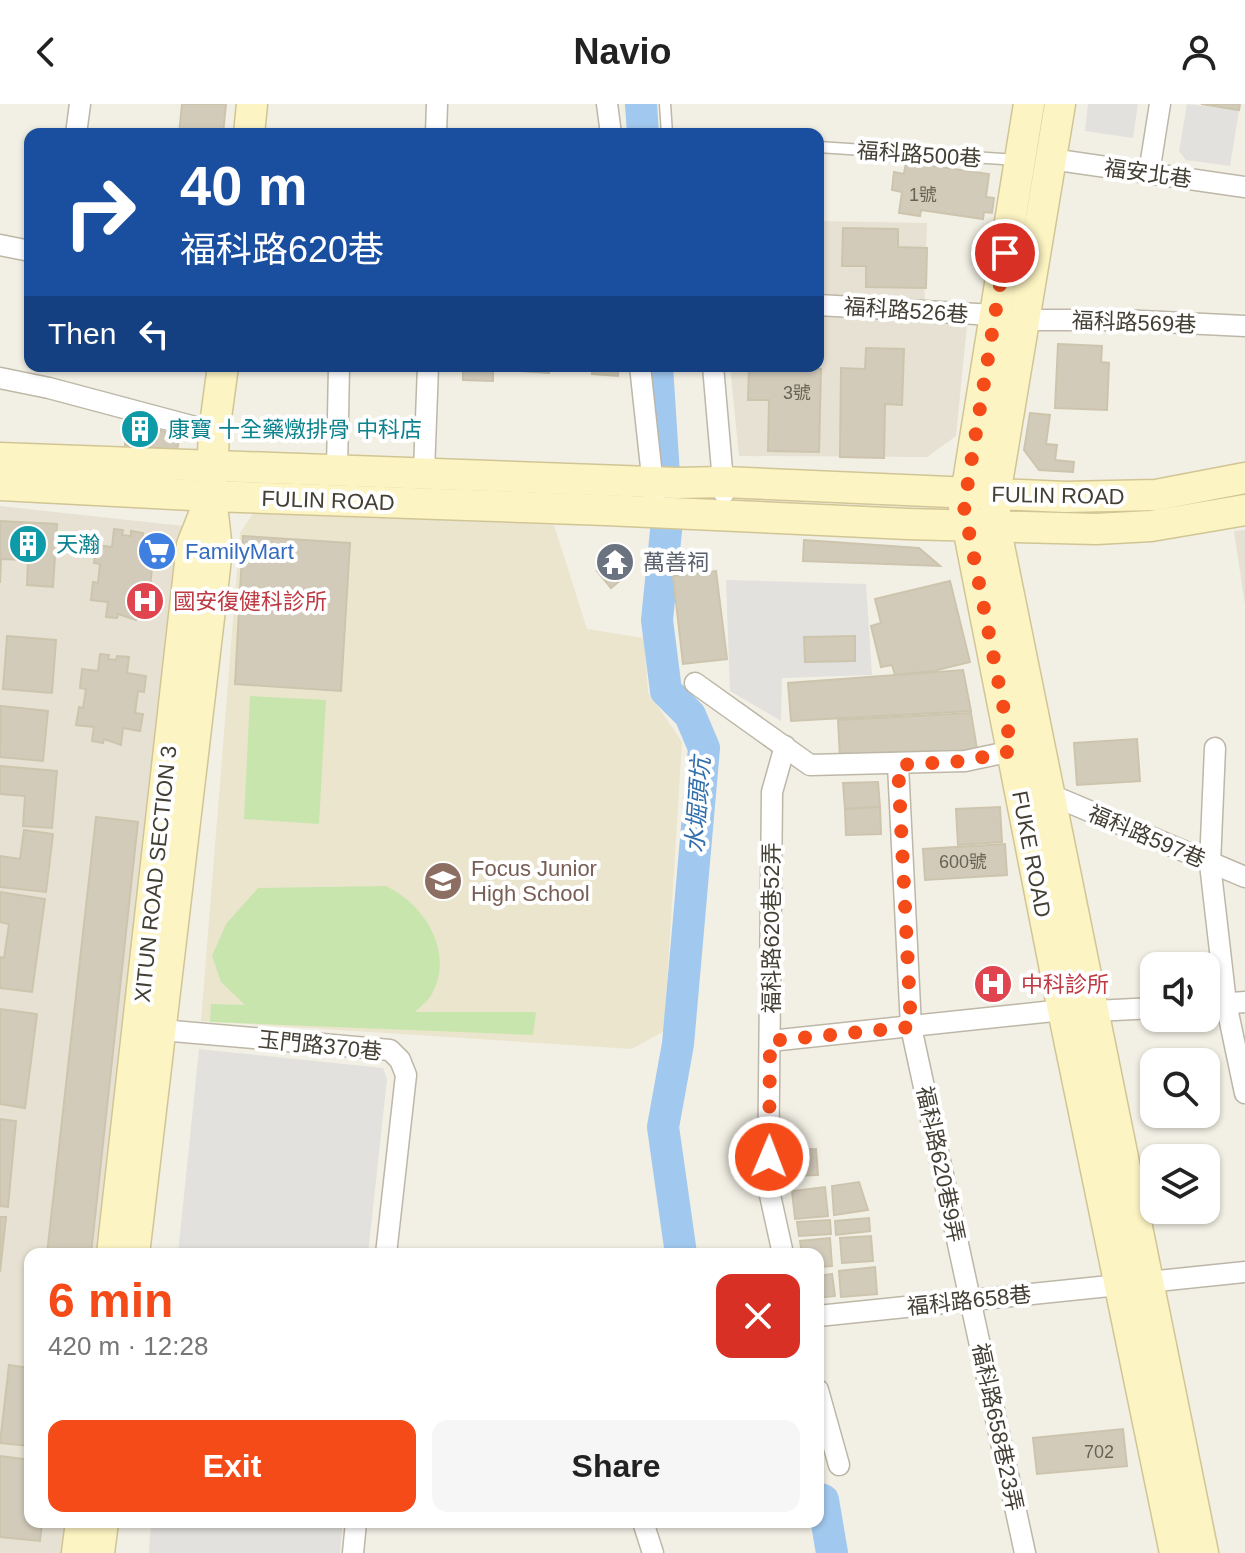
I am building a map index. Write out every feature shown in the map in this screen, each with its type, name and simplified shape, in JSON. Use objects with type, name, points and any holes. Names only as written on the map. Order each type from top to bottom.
[{"type":"street","points":[[77,128],[80,104]]},
{"type":"street","points":[[250,128],[252,104]]},
{"type":"street","points":[[436,128],[437,104]]},
{"type":"street","points":[[607,104],[610,128]]},
{"type":"street","name":"FUKE ROAD","points":[[1029,104],[1020,160],[1009,318],[980,494],[964,507],[981,526],[1049,794],[1095,1011],[1175,1553]]},
{"type":"street","name":"FUKE ROAD","points":[[1009,318],[1051,159],[1060,104]]},
{"type":"street","points":[[1149,173],[1160,104]]},
{"type":"street","name":"福安北巷","points":[[1051,159],[1245,187]]},
{"type":"street","points":[[0,245],[24,250]]},
{"type":"street","name":"福科路526巷","points":[[824,305],[1009,318]]},
{"type":"street","name":"福科路569巷","points":[[1009,318],[1245,326]]},
{"type":"street","points":[[49,388],[50,372]]},
{"type":"street","name":"XITUN ROAD SECTION 3","points":[[113,1248],[149,1029],[217,550],[211,496],[214,432],[222,372]]},
{"type":"street","points":[[337,469],[339,372]]},
{"type":"street","points":[[424,472],[428,372]]},
{"type":"street","points":[[641,372],[665,483],[667,514]]},
{"type":"street","points":[[714,372],[727,517]]},
{"type":"street","points":[[0,378],[214,432]]},
{"type":"street","name":"FULIN ROAD","points":[[0,458],[665,483],[723,482],[1065,497],[1156,495],[1245,478]]},
{"type":"street","name":"FULIN ROAD","points":[[0,485],[981,526],[1129,528],[1245,510]]},
{"type":"street","name":"FUKE ROAD","points":[[981,526],[1012,751],[1063,1010],[1203,1553]]},
{"type":"street","points":[[695,683],[810,765],[965,761],[1012,751]]},
{"type":"street","name":"福科路620巷52弄","points":[[782,1248],[768,1186],[772,792],[785,746]]},
{"type":"street","points":[[1215,748],[1210,864],[1226,1003],[1245,1093]]},
{"type":"street","name":"福科路620巷9弄","points":[[898,765],[911,1027],[971,1300]]},
{"type":"street","name":"福科路597巷","points":[[1049,794],[1245,877]]},
{"type":"street","points":[[1095,1011],[1140,1009]]},
{"type":"street","points":[[770,1041],[1063,1010]]},
{"type":"street","name":"XITUN ROAD SECTION 3","points":[[134,1248],[149,1029]]},
{"type":"street","name":"玉門路370巷","points":[[149,1029],[390,1050],[400,1060],[406,1075],[387,1248]]},
{"type":"street","name":"福科路658巷","points":[[824,1315],[1245,1272]]},
{"type":"street","name":"福科路658巷23弄","points":[[971,1300],[1025,1553]]},
{"type":"street","points":[[824,1411],[839,1465]]},
{"type":"street","points":[[77,1553],[80,1528]]},
{"type":"street","points":[[99,1553],[102,1528]]},
{"type":"street","points":[[353,1553],[355,1528]]},
{"type":"street","points":[[645,1528],[653,1553]]},
{"type":"lane","points":[[665,104],[667,128]]},
{"type":"lane","name":"福科路500巷","points":[[824,147],[1020,160]]},
{"type":"shaded area","points":[[1088,104],[1138,104],[1133,138],[1085,131]]},
{"type":"shaded area","points":[[1187,104],[1239,110],[1230,166],[1186,160],[1179,151]]},
{"type":"shaded area","points":[[824,221],[927,223],[924,311],[968,315],[956,436],[927,457],[739,456],[731,372],[824,372]]},
{"type":"shaded area","points":[[0,506],[183,526],[100,1248],[24,1248],[24,1528],[67,1528],[64,1553],[0,1553]]},
{"type":"shaded area","name":"Focus Junior High School","points":[[254,512],[554,525],[587,629],[644,638],[648,692],[682,742],[664,1031],[632,1049],[201,1021],[240,533]]},
{"type":"shaded area","points":[[1245,530],[1245,605],[1234,531]]},
{"type":"shaded area","points":[[726,580],[866,584],[872,675],[782,678],[781,721],[730,691]]},
{"type":"shaded area","points":[[199,1049],[383,1068],[387,1079],[369,1248],[179,1248]]},
{"type":"shaded area","points":[[151,1528],[342,1528],[340,1553],[149,1553]]},
{"type":"green space","points":[[250,696],[326,700],[319,824],[244,819]]},
{"type":"green space","points":[[386,886],[400,894],[423,917],[438,946],[438,978],[430,997],[415,1012],[536,1012],[533,1035],[210,1022],[211,1004],[245,1005],[221,982],[212,956],[226,924],[258,888]]},
{"type":"building","points":[[182,104],[226,104],[224,128],[180,128]]},
{"type":"building","points":[[1201,104],[1240,104],[1239,110]]},
{"type":"building","points":[[906,162],[989,174],[986,197],[994,198],[992,213],[984,212],[983,219],[921,210],[920,216],[899,213],[902,192],[892,190],[894,172],[904,174]]},
{"type":"building","points":[[843,228],[898,229],[898,247],[927,248],[926,288],[866,287],[866,266],[842,266]]},
{"type":"building","points":[[1058,344],[1102,346],[1101,362],[1109,363],[1107,410],[1055,408]]},
{"type":"building","points":[[866,348],[904,349],[902,405],[885,404],[884,458],[840,457],[841,368],[865,369]]},
{"type":"building","points":[[463,372],[493,372],[493,381],[463,380]]},
{"type":"building","points":[[618,372],[618,376],[592,374]]},
{"type":"building","points":[[749,372],[821,372],[819,452],[768,451],[769,400],[748,400]]},
{"type":"building","points":[[1030,413],[1050,415],[1046,444],[1057,445],[1055,460],[1074,462],[1073,472],[1039,470],[1024,450]]},
{"type":"building","name":"康寶 十全藥燉排骨 中科店","points":[[128,422],[180,436],[177,450],[125,445]]},
{"type":"building","name":"天瀚","points":[[0,521],[57,524],[53,587],[27,585],[28,560],[1,559],[0,583]]},
{"type":"building","points":[[114,529],[123,530],[122,535],[131,536],[131,531],[143,533],[141,549],[160,551],[158,568],[152,567],[150,588],[157,589],[155,606],[138,604],[136,620],[118,614],[117,618],[106,617],[108,602],[91,600],[93,582],[98,583],[100,564],[94,563],[97,545],[112,547]]},
{"type":"building","points":[[243,536],[350,543],[341,691],[235,684]]},
{"type":"building","points":[[804,540],[919,548],[940,566],[803,561]]},
{"type":"building","points":[[616,557],[629,573],[611,588],[597,571]]},
{"type":"building","points":[[716,571],[727,659],[683,664],[673,576]]},
{"type":"building","points":[[950,581],[970,662],[933,671],[895,675],[892,665],[881,667],[871,626],[881,623],[875,599]]},
{"type":"building","points":[[7,636],[56,640],[52,693],[3,689]]},
{"type":"building","points":[[855,636],[855,661],[805,662],[804,637]]},
{"type":"building","points":[[100,654],[116,660],[117,656],[129,657],[127,673],[146,676],[144,692],[138,691],[135,713],[143,714],[140,731],[123,728],[121,745],[104,739],[103,743],[92,741],[94,727],[76,725],[86,689],[80,688],[82,669],[98,671]]},
{"type":"building","points":[[963,670],[971,711],[791,721],[788,683]]},
{"type":"building","points":[[1,706],[48,711],[43,761],[0,757]]},
{"type":"building","points":[[971,713],[978,755],[840,758],[838,720]]},
{"type":"building","points":[[1137,739],[1140,781],[1077,785],[1074,743]]},
{"type":"building","points":[[0,766],[57,771],[52,828],[23,826],[25,796],[0,794]]},
{"type":"building","points":[[878,782],[880,807],[845,809],[843,783]]},
{"type":"building","points":[[880,807],[881,834],[846,835],[845,809]]},
{"type":"building","points":[[1000,807],[1002,842],[958,845],[956,809]]},
{"type":"building","points":[[96,817],[138,822],[92,1248],[48,1248]]},
{"type":"building","points":[[24,830],[53,834],[46,892],[0,887],[0,856],[20,859]]},
{"type":"building","points":[[1005,844],[1007,875],[925,880],[923,849]]},
{"type":"building","points":[[0,892],[45,899],[32,992],[0,988],[0,957],[4,958],[9,924],[0,922]]},
{"type":"building","points":[[0,1009],[37,1014],[25,1108],[0,1104]]},
{"type":"building","points":[[0,1119],[16,1121],[8,1207],[0,1206]]},
{"type":"building","points":[[816,1149],[818,1175],[791,1176],[789,1150]]},
{"type":"building","points":[[859,1182],[868,1210],[834,1215],[832,1186]]},
{"type":"building","points":[[825,1187],[828,1216],[795,1219],[792,1191]]},
{"type":"building","points":[[0,1217],[6,1217],[0,1272]]},
{"type":"building","points":[[869,1218],[870,1231],[836,1235],[835,1221]]},
{"type":"building","points":[[830,1220],[831,1234],[799,1236],[797,1222]]},
{"type":"building","points":[[871,1236],[873,1261],[842,1263],[840,1238]]},
{"type":"building","points":[[830,1238],[832,1266],[824,1267],[824,1248],[801,1248],[800,1241]]},
{"type":"building","points":[[875,1267],[877,1294],[841,1297],[839,1271]]},
{"type":"building","points":[[832,1274],[835,1296],[824,1297],[824,1275]]},
{"type":"building","points":[[9,1365],[24,1367],[24,1445],[0,1443]]},
{"type":"building","points":[[1123,1429],[1127,1466],[1037,1474],[1033,1438]]},
{"type":"building","points":[[0,1456],[24,1459],[24,1528],[41,1528],[40,1541],[0,1537]]},
{"type":"waterway","name":"水堀頭坑","points":[[641,104],[643,128]]},
{"type":"waterway","name":"水堀頭坑","points":[[657,372],[667,521],[657,620],[666,691],[690,715],[704,748],[678,1044],[663,1127],[680,1248]]},
{"type":"waterway","name":"水堀頭坑","points":[[824,1506],[832,1553]]},
{"type":"place","name":"康寶 十全藥燉排骨 中科店","points":[[140,429]]},
{"type":"place","name":"天瀚","points":[[28,544]]},
{"type":"place","name":"FamilyMart","points":[[157,551]]},
{"type":"place","name":"萬善祠","points":[[615,562]]},
{"type":"place","name":"國安復健科診所","points":[[145,601]]},
{"type":"place","name":"Focus Junior High School","points":[[443,881]]},
{"type":"place","name":"中科診所","points":[[993,984]]},
{"type":"route","points":[[769,1157],[770,1041],[911,1027],[898,765],[965,761],[1012,751],[964,507],[1005,253]]}]
